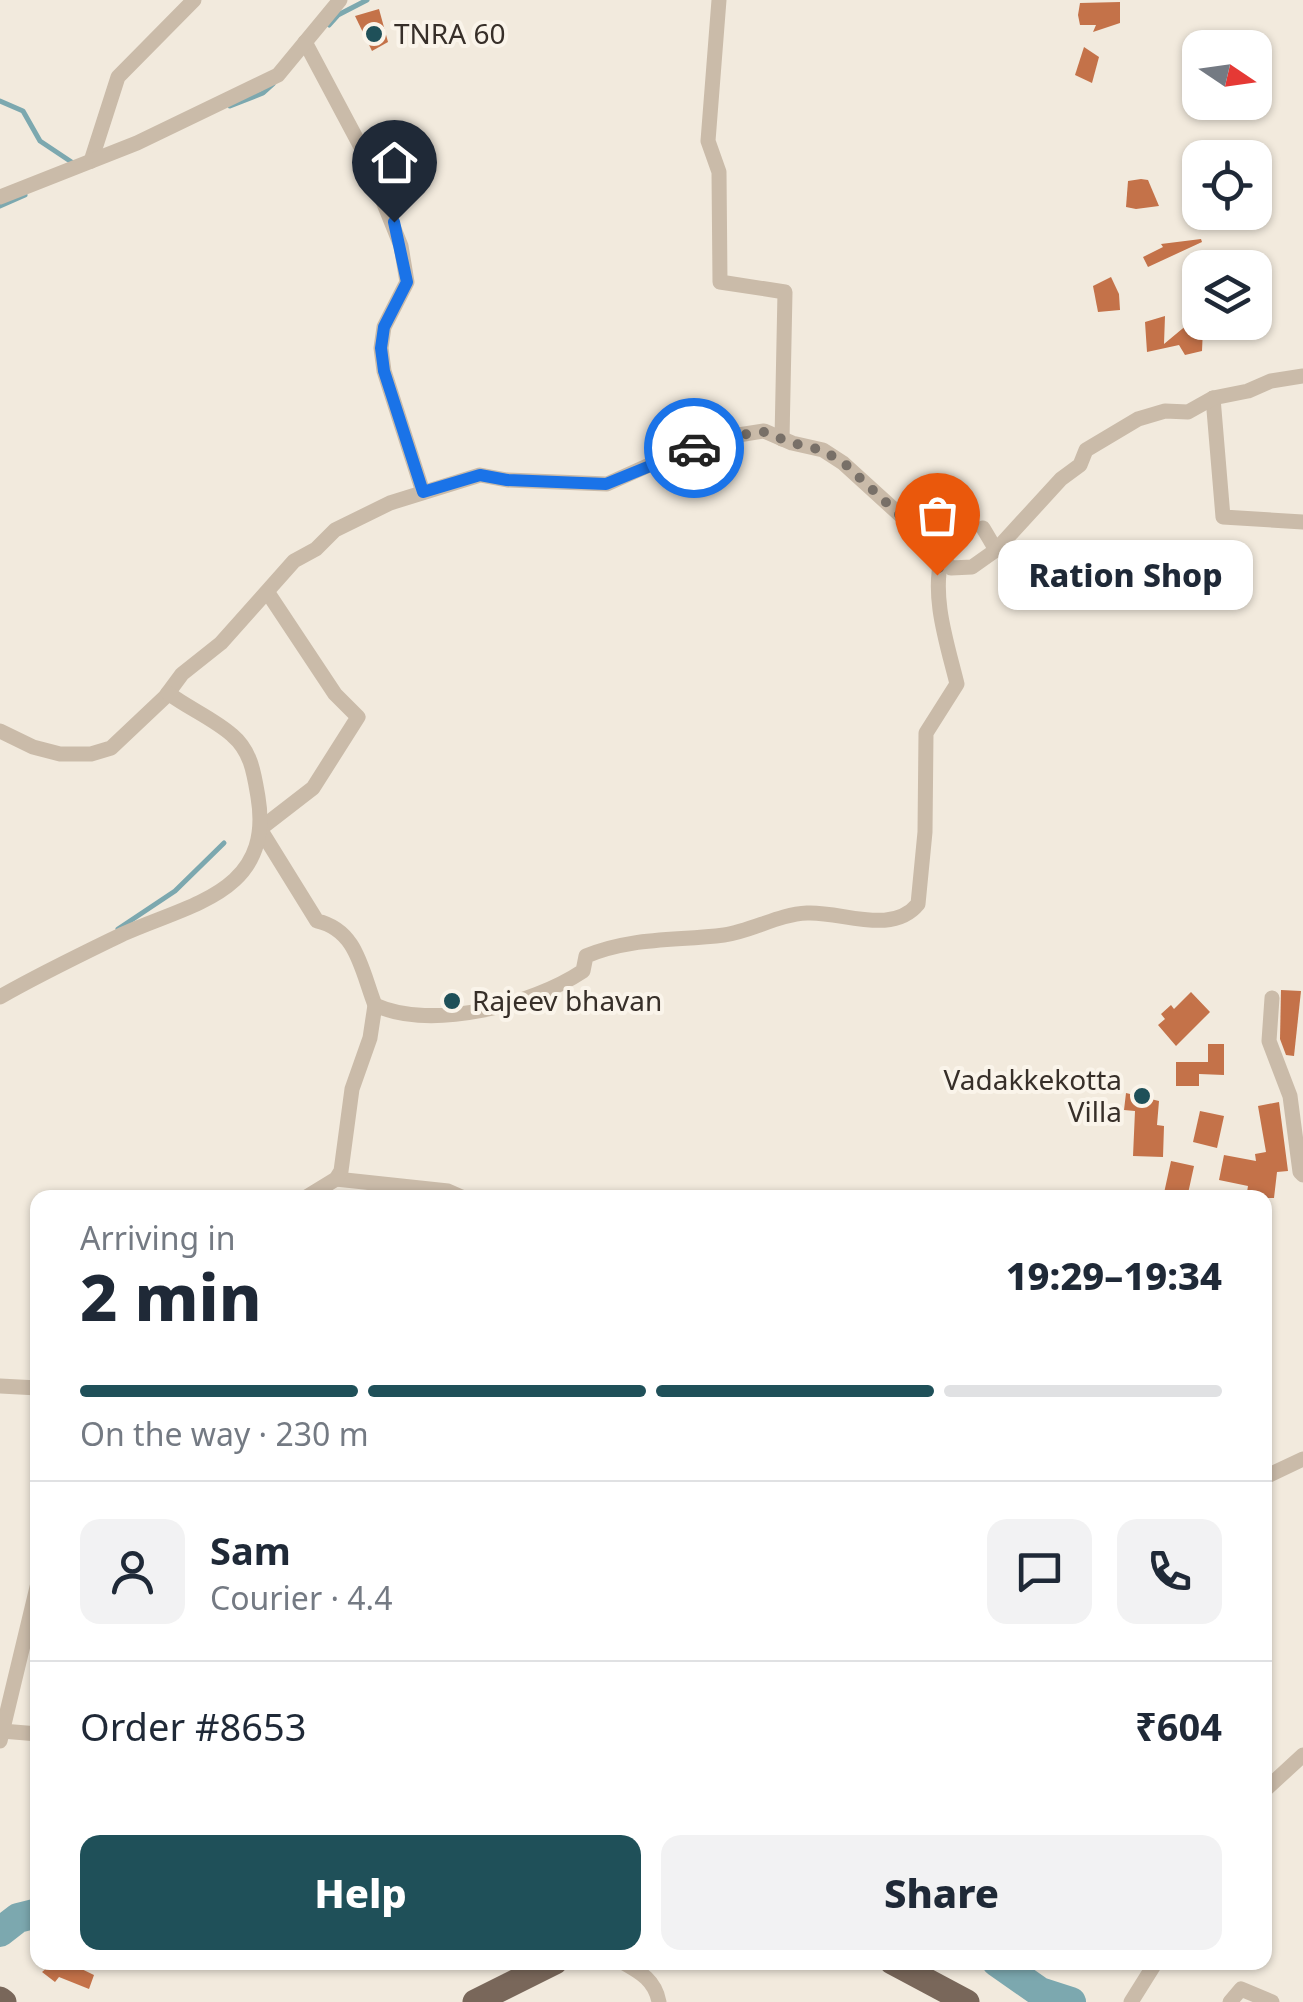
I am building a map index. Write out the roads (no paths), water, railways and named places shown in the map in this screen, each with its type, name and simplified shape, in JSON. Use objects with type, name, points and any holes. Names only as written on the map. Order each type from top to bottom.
[{"type":"main road","points":[[475,2002],[539,1970]]},
{"type":"main road","points":[[907,1970],[967,2002]]},
{"type":"street","points":[[85,164],[118,77],[194,0]]},
{"type":"street","points":[[0,197],[138,143],[278,75],[340,0]]},
{"type":"street","points":[[720,0],[708,141],[719,172],[720,282],[785,292],[782,439]]},
{"type":"street","points":[[305,42],[362,149],[401,246],[407,282],[384,327],[381,348],[384,371],[423,492]]},
{"type":"street","points":[[0,731],[60,754],[91,754],[111,748],[168,693],[182,674],[221,643],[294,561],[316,550],[335,530],[358,516],[480,475],[507,480],[606,484],[676,453],[732,436],[764,432],[822,450],[844,463],[951,568],[972,566],[996,550],[1060,479],[1080,465],[1086,450],[1138,420],[1165,411],[1188,412],[1213,398],[1303,376]]},
{"type":"street","points":[[1213,398],[1223,517],[1303,522]]},
{"type":"street","points":[[984,528],[996,550]]},
{"type":"street","points":[[375,1004],[408,1015],[474,1012],[520,1001],[552,988],[583,972],[586,956],[622,944],[726,934],[806,913],[882,920],[906,917],[918,904],[922,873],[926,733],[957,684],[939,594],[937,575],[942,556]]},
{"type":"street","points":[[260,829],[314,788],[358,717],[335,694],[268,593]]},
{"type":"street","points":[[0,997],[122,935],[179,914],[220,892],[251,861],[260,829],[249,755],[232,734],[168,693]]},
{"type":"street","points":[[260,829],[317,921],[334,925],[348,936],[375,1004],[370,1038],[352,1089],[344,1158],[336,1179],[319,1190]]},
{"type":"street","points":[[1272,998],[1270,1042],[1290,1096],[1303,1175]]},
{"type":"street","points":[[336,1179],[439,1190]]},
{"type":"street","points":[[0,1386],[30,1388]]},
{"type":"street","points":[[1272,1474],[1303,1459]]},
{"type":"street","points":[[30,1616],[1,1736],[30,1734]]},
{"type":"street","points":[[1272,1784],[1303,1755]]},
{"type":"street","points":[[636,1970],[646,1976],[660,2002]]},
{"type":"street","points":[[1135,2001],[1152,1970]]},
{"type":"street","points":[[1230,2002],[1241,1989],[1272,2002]]},
{"type":"waterway","points":[[329,25],[338,15],[367,0]]},
{"type":"waterway","points":[[230,106],[263,93],[273,84]]},
{"type":"waterway","points":[[0,101],[23,111],[40,141],[73,163]]},
{"type":"waterway","points":[[0,206],[25,195]]},
{"type":"waterway","points":[[118,929],[175,891],[224,843]]},
{"type":"waterway","points":[[0,1932],[18,1918],[30,1915]]},
{"type":"waterway","points":[[1008,1970],[1040,1992],[1071,2002]]},
{"type":"place","name":"TNRA 60","points":[[374,34]]},
{"type":"place","name":"Ration Shop","points":[[937,575]]},
{"type":"place","name":"Rajeev bhavan","points":[[452,1001]]},
{"type":"place","name":"Vadakkekotta Villa","points":[[1142,1096]]}]
